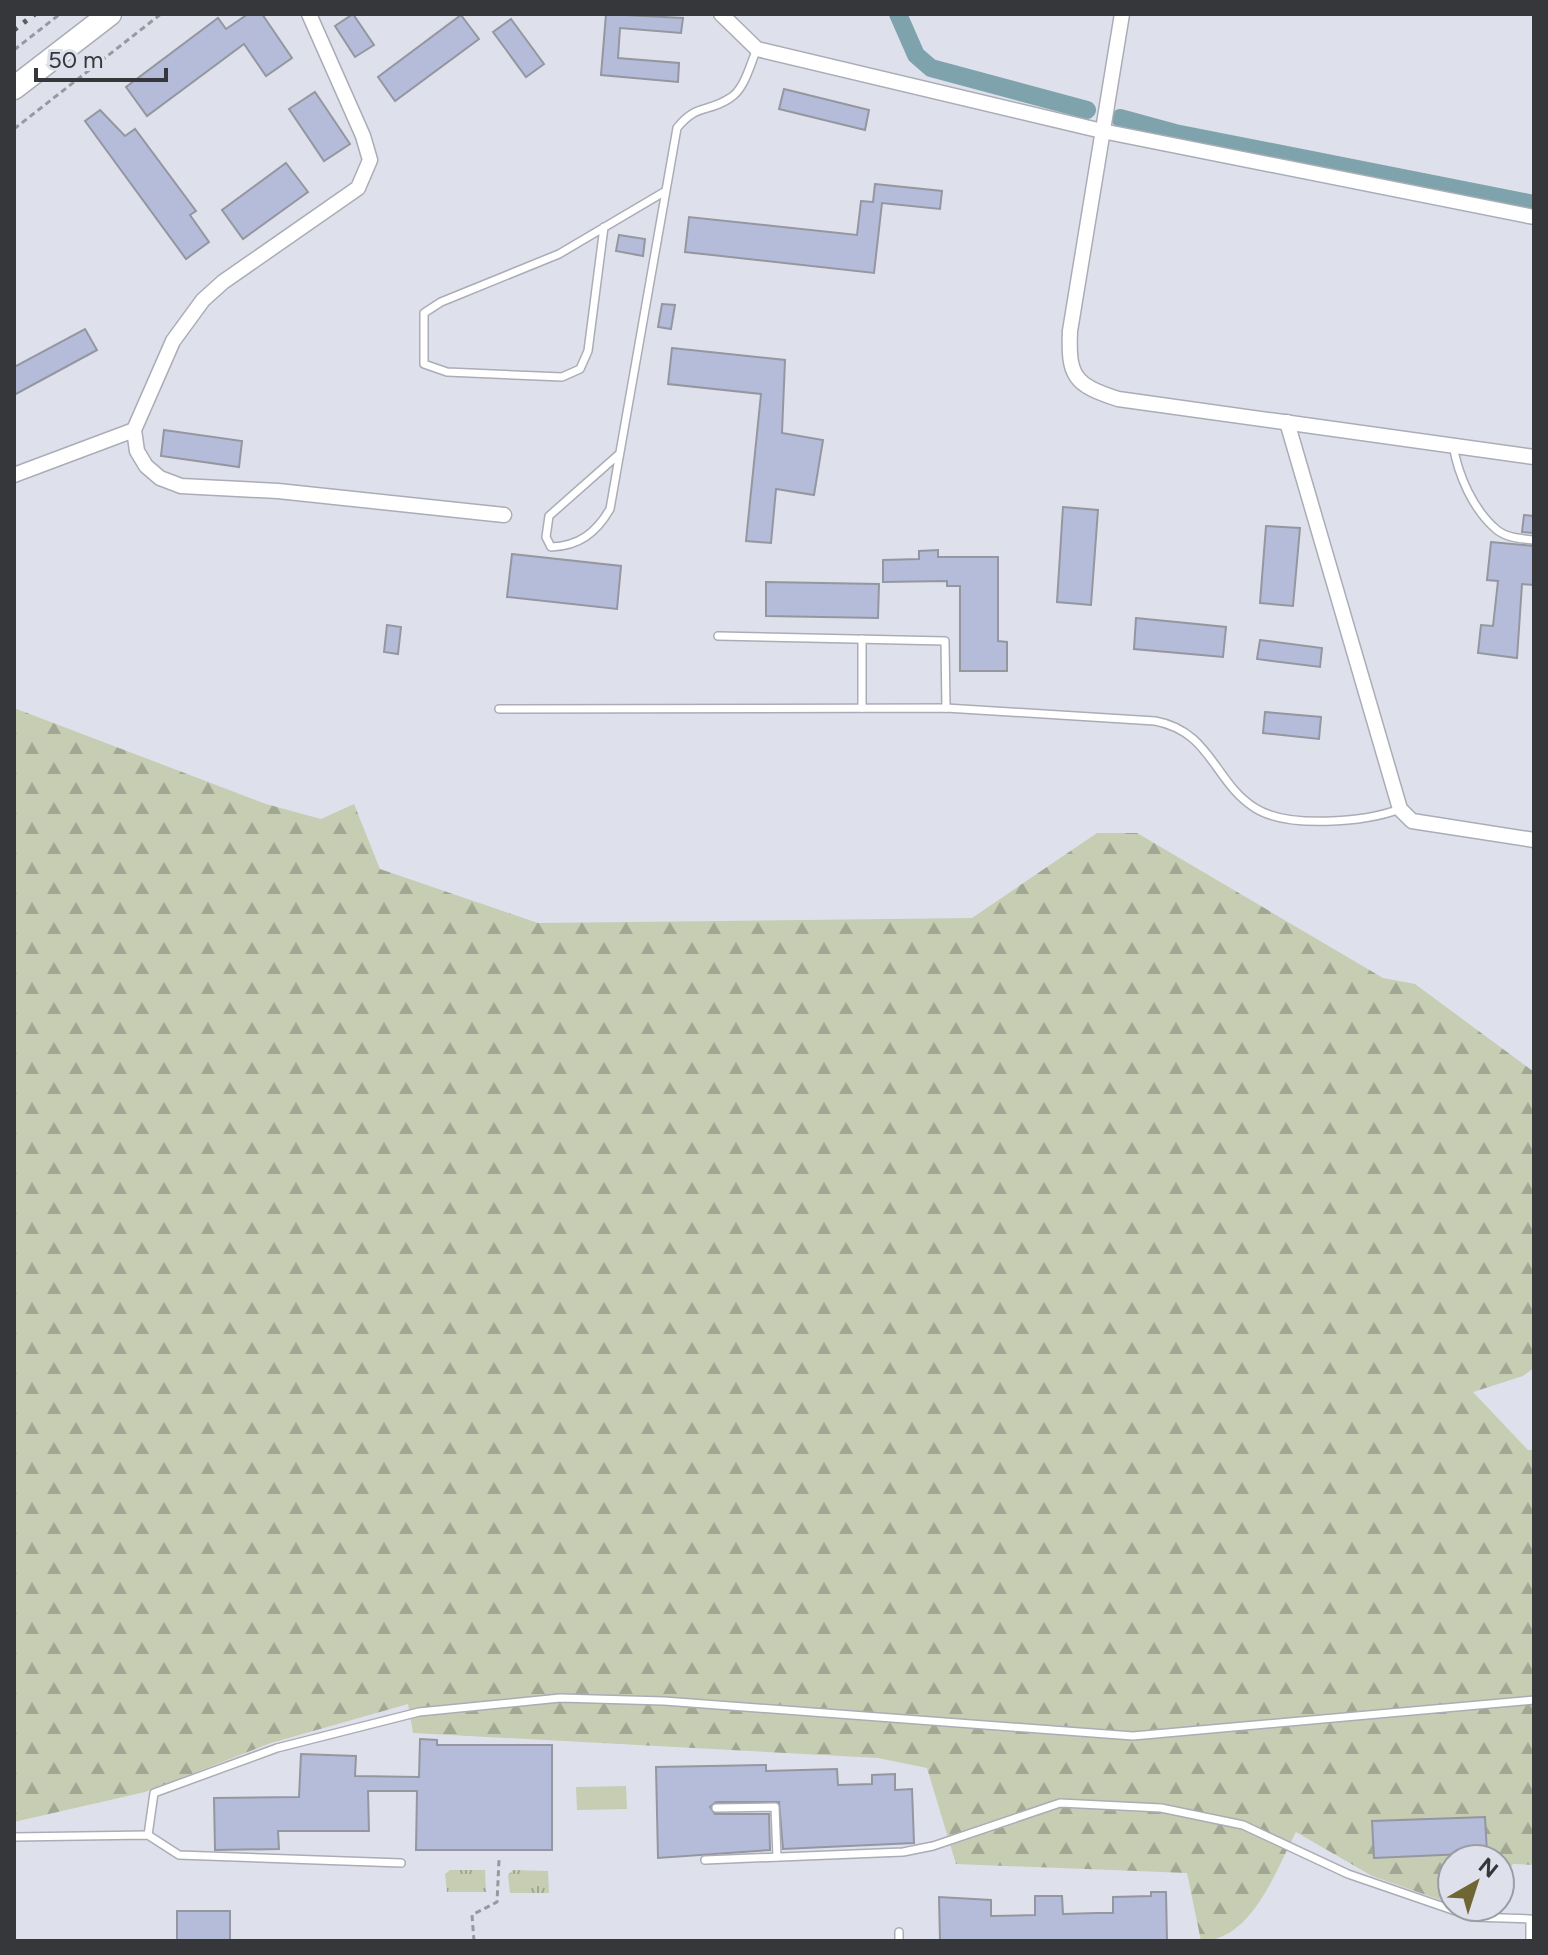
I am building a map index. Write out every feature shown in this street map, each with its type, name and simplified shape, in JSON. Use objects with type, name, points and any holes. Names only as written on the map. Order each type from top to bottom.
[{"type":"main road","points":[[14,88],[110,14]]},
{"type":"street","points":[[309,14],[363,136],[370,160],[367,174],[358,188],[223,282],[203,300],[173,341],[134,430],[137,451],[146,466],[160,478],[181,486],[278,491],[504,515]]},
{"type":"street","points":[[721,14],[757,49],[1102,131],[1534,217]]},
{"type":"street","points":[[1122,14],[1070,331],[1068,362],[1078,380],[1094,391],[1118,399],[1534,457]]},
{"type":"street","points":[[1287,422],[1400,809],[1412,821],[1534,840]]},
{"type":"street","points":[[14,475],[134,430]]},
{"type":"lane","points":[[618,455],[549,516],[546,537],[551,547],[569,547],[601,524],[610,509],[677,128],[689,112],[730,98],[740,88],[757,49]]},
{"type":"lane","points":[[604,227],[588,351],[580,369],[562,377],[447,372],[424,364],[424,313],[441,302],[559,254],[604,227],[664,192]]},
{"type":"lane","points":[[1453,445],[1469,493],[1497,530],[1509,536],[1534,540]]},
{"type":"lane","points":[[718,636],[945,641],[946,708]]},
{"type":"lane","points":[[862,639],[862,708]]},
{"type":"lane","points":[[499,709],[946,708],[1171,724],[1209,753],[1254,808],[1271,815],[1334,820],[1378,817],[1400,809]]},
{"type":"lane","points":[[148,1835],[154,1793],[277,1748],[419,1712],[466,1707],[560,1698],[664,1701],[1133,1736],[1534,1700]]},
{"type":"lane","points":[[705,1860],[903,1852],[933,1846],[1060,1803],[1161,1808],[1243,1825],[1348,1874],[1473,1917],[1530,1919],[1530,1941]]},
{"type":"lane","points":[[716,1808],[775,1807],[777,1857]]},
{"type":"lane","points":[[16,1835],[148,1835],[179,1855],[401,1863]]},
{"type":"path","points":[[14,50],[60,14]]},
{"type":"path","points":[[14,129],[161,14]]},
{"type":"path","points":[[474,1941],[472,1915],[497,1902],[499,1860]]},
{"type":"green space","points":[[14,708],[266,804],[321,819],[354,804],[380,869],[538,923],[972,918],[1097,833],[1137,833],[1383,978],[1415,984],[1534,1072],[1534,1368],[1523,1376],[1473,1392],[1528,1450],[1534,1450],[1534,1865],[1516,1864],[1516,1843],[1436,1843],[1436,1898],[1372,1876],[1296,1832],[1271,1883],[1248,1917],[1219,1938],[1201,1941],[1187,1873],[956,1864],[927,1768],[878,1758],[413,1733],[408,1704],[271,1743],[145,1792],[14,1822]]},
{"type":"green space","points":[[626,1786],[627,1809],[577,1810],[576,1787]]},
{"type":"green space","points":[[450,1870],[485,1870],[486,1892],[447,1892],[445,1874]]},
{"type":"green space","points":[[513,1870],[548,1871],[549,1893],[510,1893],[508,1875]]},
{"type":"building","points":[[248,14],[262,14],[292,58],[266,76],[244,44],[147,116],[126,87],[218,18],[226,29]]},
{"type":"building","points":[[353,14],[374,45],[355,57],[335,26]]},
{"type":"building","points":[[606,14],[683,18],[681,33],[620,28],[618,58],[679,63],[678,82],[601,75]]},
{"type":"building","points":[[461,15],[479,39],[395,101],[378,77]]},
{"type":"building","points":[[511,19],[544,64],[526,77],[493,32]]},
{"type":"building","points":[[784,89],[869,110],[865,130],[779,109]]},
{"type":"building","points":[[315,92],[350,144],[324,161],[289,109]]},
{"type":"building","points":[[100,110],[125,136],[135,129],[196,211],[190,215],[209,242],[186,259],[85,121]]},
{"type":"building","points":[[286,163],[308,192],[243,239],[222,210]]},
{"type":"building","points":[[875,184],[942,191],[940,209],[882,203],[874,273],[685,252],[689,217],[857,235],[861,201],[873,202]]},
{"type":"building","points":[[619,235],[645,239],[643,256],[616,251]]},
{"type":"building","points":[[662,304],[675,305],[671,329],[658,327]]},
{"type":"building","points":[[85,329],[97,350],[14,395],[14,367]]},
{"type":"building","points":[[672,348],[785,360],[782,433],[823,440],[814,495],[776,489],[771,543],[746,541],[761,394],[668,384]]},
{"type":"building","points":[[164,430],[242,441],[239,467],[161,456]]},
{"type":"building","points":[[1063,507],[1098,510],[1091,605],[1057,602]]},
{"type":"building","points":[[1524,515],[1534,516],[1534,533],[1522,532]]},
{"type":"building","points":[[1266,526],[1300,528],[1293,606],[1260,603]]},
{"type":"building","points":[[1491,542],[1534,546],[1534,585],[1522,584],[1517,658],[1478,653],[1481,625],[1493,626],[1498,581],[1487,580]]},
{"type":"building","points":[[938,550],[938,557],[998,557],[998,641],[1007,642],[1007,671],[960,671],[960,586],[947,586],[947,581],[883,582],[883,560],[919,559],[919,551]]},
{"type":"building","points":[[512,554],[621,566],[617,609],[507,597]]},
{"type":"building","points":[[766,582],[879,584],[878,618],[766,616]]},
{"type":"building","points":[[1136,618],[1226,627],[1223,657],[1134,649]]},
{"type":"building","points":[[387,625],[401,627],[398,654],[384,652]]},
{"type":"building","points":[[1260,640],[1322,648],[1320,667],[1257,659]]},
{"type":"building","points":[[1265,712],[1321,717],[1319,739],[1263,733]]},
{"type":"building","points":[[420,1739],[437,1740],[437,1745],[552,1745],[552,1850],[416,1850],[417,1791],[368,1791],[369,1831],[278,1831],[279,1849],[215,1850],[214,1798],[299,1797],[301,1754],[356,1756],[355,1776],[419,1777]]},
{"type":"building","points":[[766,1765],[766,1771],[837,1769],[838,1785],[872,1784],[872,1775],[895,1774],[895,1790],[912,1789],[914,1843],[783,1849],[779,1802],[716,1802],[710,1807],[715,1814],[769,1814],[770,1850],[658,1858],[656,1767]]},
{"type":"building","points":[[1485,1817],[1486,1843],[1436,1843],[1436,1855],[1374,1858],[1372,1821]]},
{"type":"building","points":[[1151,1892],[1166,1892],[1167,1941],[940,1941],[939,1897],[991,1900],[991,1916],[1035,1915],[1035,1896],[1062,1896],[1063,1914],[1113,1913],[1113,1897],[1151,1896]]},
{"type":"building","points":[[177,1911],[230,1911],[230,1941],[177,1941]]},
{"type":"waterway","points":[[898,14],[916,55],[931,68],[1087,110]]},
{"type":"waterway","points":[[1120,118],[1175,133],[1534,204]]},
{"type":"railway","points":[[14,30],[35,14]]}]
